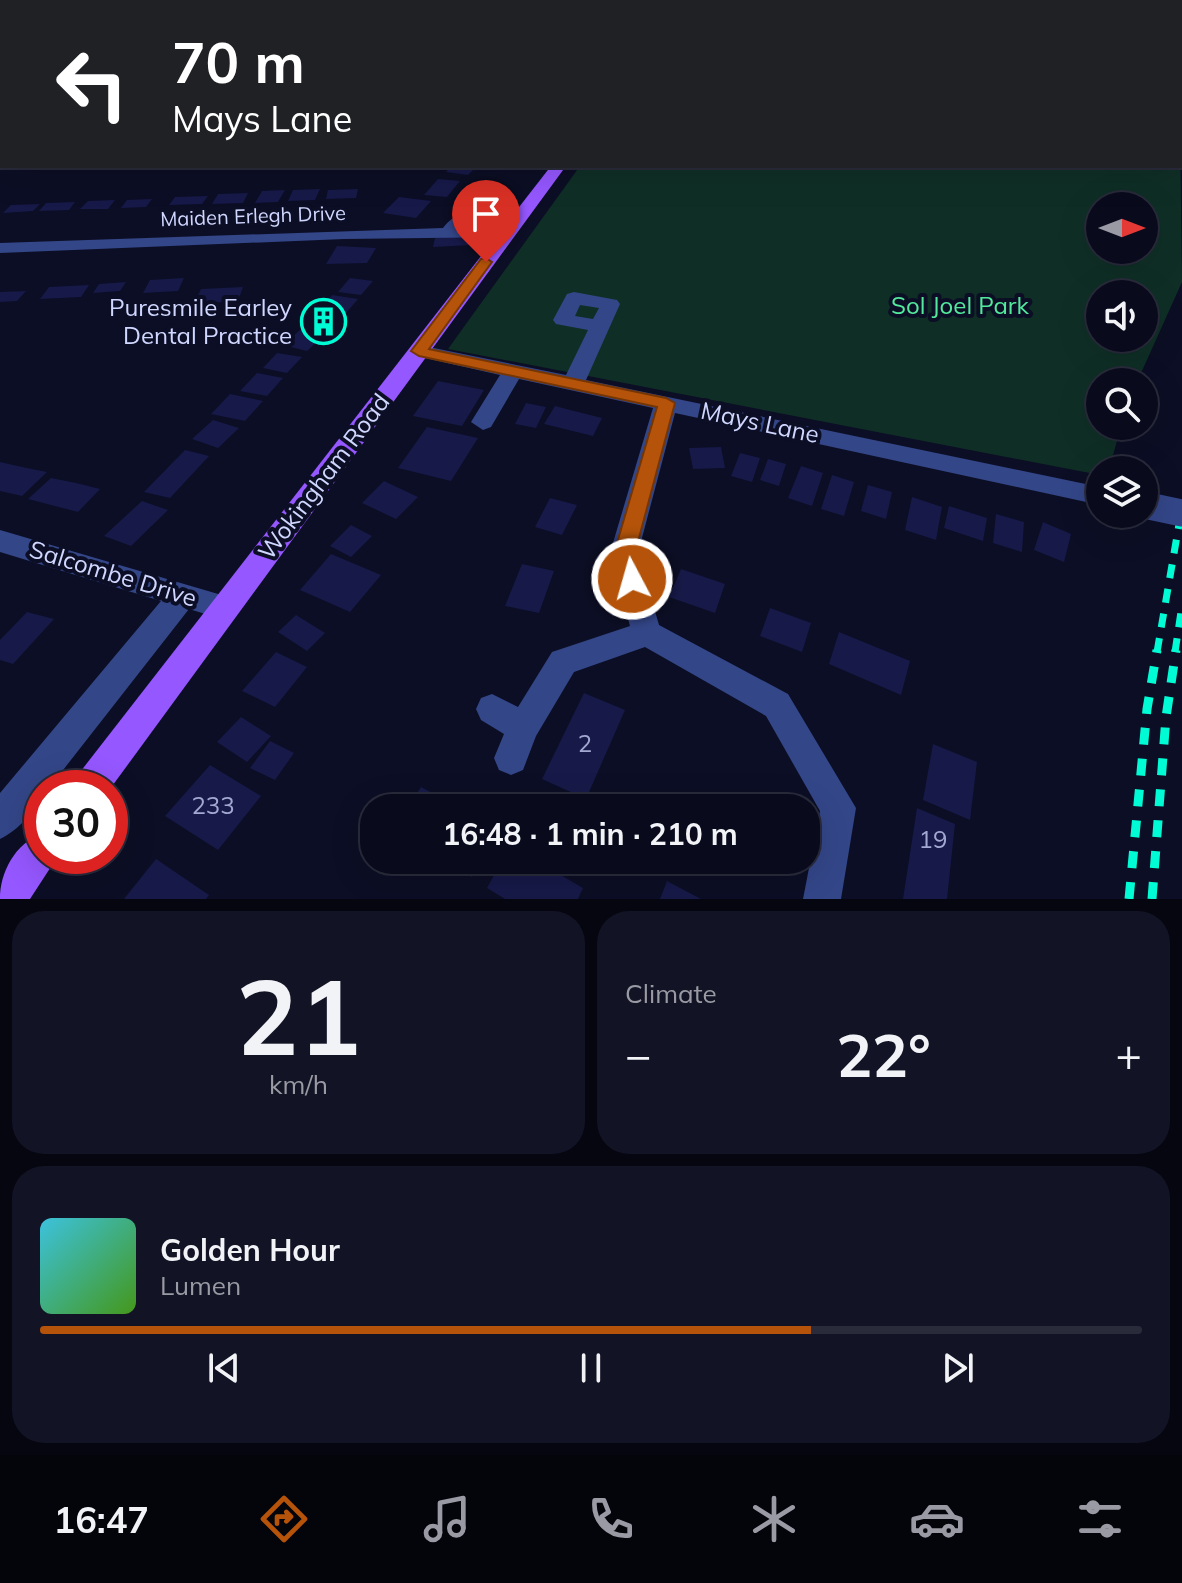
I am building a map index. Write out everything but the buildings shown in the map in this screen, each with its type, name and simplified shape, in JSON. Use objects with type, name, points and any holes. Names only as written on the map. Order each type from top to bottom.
[{"type":"main road","points":[[437,0],[451,0]]},
{"type":"main road","name":"Wokingham Road","points":[[103,770],[557,168]]},
{"type":"main road","points":[[6,899],[25,874]]},
{"type":"street","points":[[450,231],[459,218],[482,211],[495,197],[495,190],[478,189]]},
{"type":"street","points":[[0,233],[95,237],[342,220],[344,234]]},
{"type":"street","name":"Maiden Erlegh Drive","points":[[0,248],[95,237],[301,236],[450,231],[508,233]]},
{"type":"street","points":[[0,264],[274,250],[296,243],[301,236]]},
{"type":"street","points":[[574,383],[600,326]]},
{"type":"street","name":"Mays Lane","points":[[419,351],[1086,493]]},
{"type":"street","points":[[483,422],[513,371]]},
{"type":"street","points":[[666,403],[624,553],[647,633],[777,705],[838,808],[822,899]]},
{"type":"street","points":[[1158,508],[1182,513]]},
{"type":"street","name":"Salcombe Drive","points":[[0,541],[225,608]]},
{"type":"street","points":[[0,821],[183,595]]},
{"type":"street","points":[[492,709],[517,743],[563,662],[647,633]]},
{"type":"green space","name":"Sol Joel Park","points":[[579,168],[1180,168],[1182,282],[1158,335],[1158,280],[1086,280],[1086,352],[1150,352],[1143,368],[1086,368],[1086,440],[1117,440],[1113,456],[1086,456],[1086,472],[448,349]]},
{"type":"railway","points":[[1157,652],[1182,507]]},
{"type":"railway","points":[[1175,652],[1182,605]]},
{"type":"railway","points":[[1129,899],[1147,709],[1157,650]]},
{"type":"railway","points":[[1152,899],[1166,717],[1176,650]]},
{"type":"place","name":"Puresmile Earley Dental Practice","points":[[323,322]]},
{"type":"route","points":[[486,262],[419,351],[666,403],[624,553],[632,579]]}]
